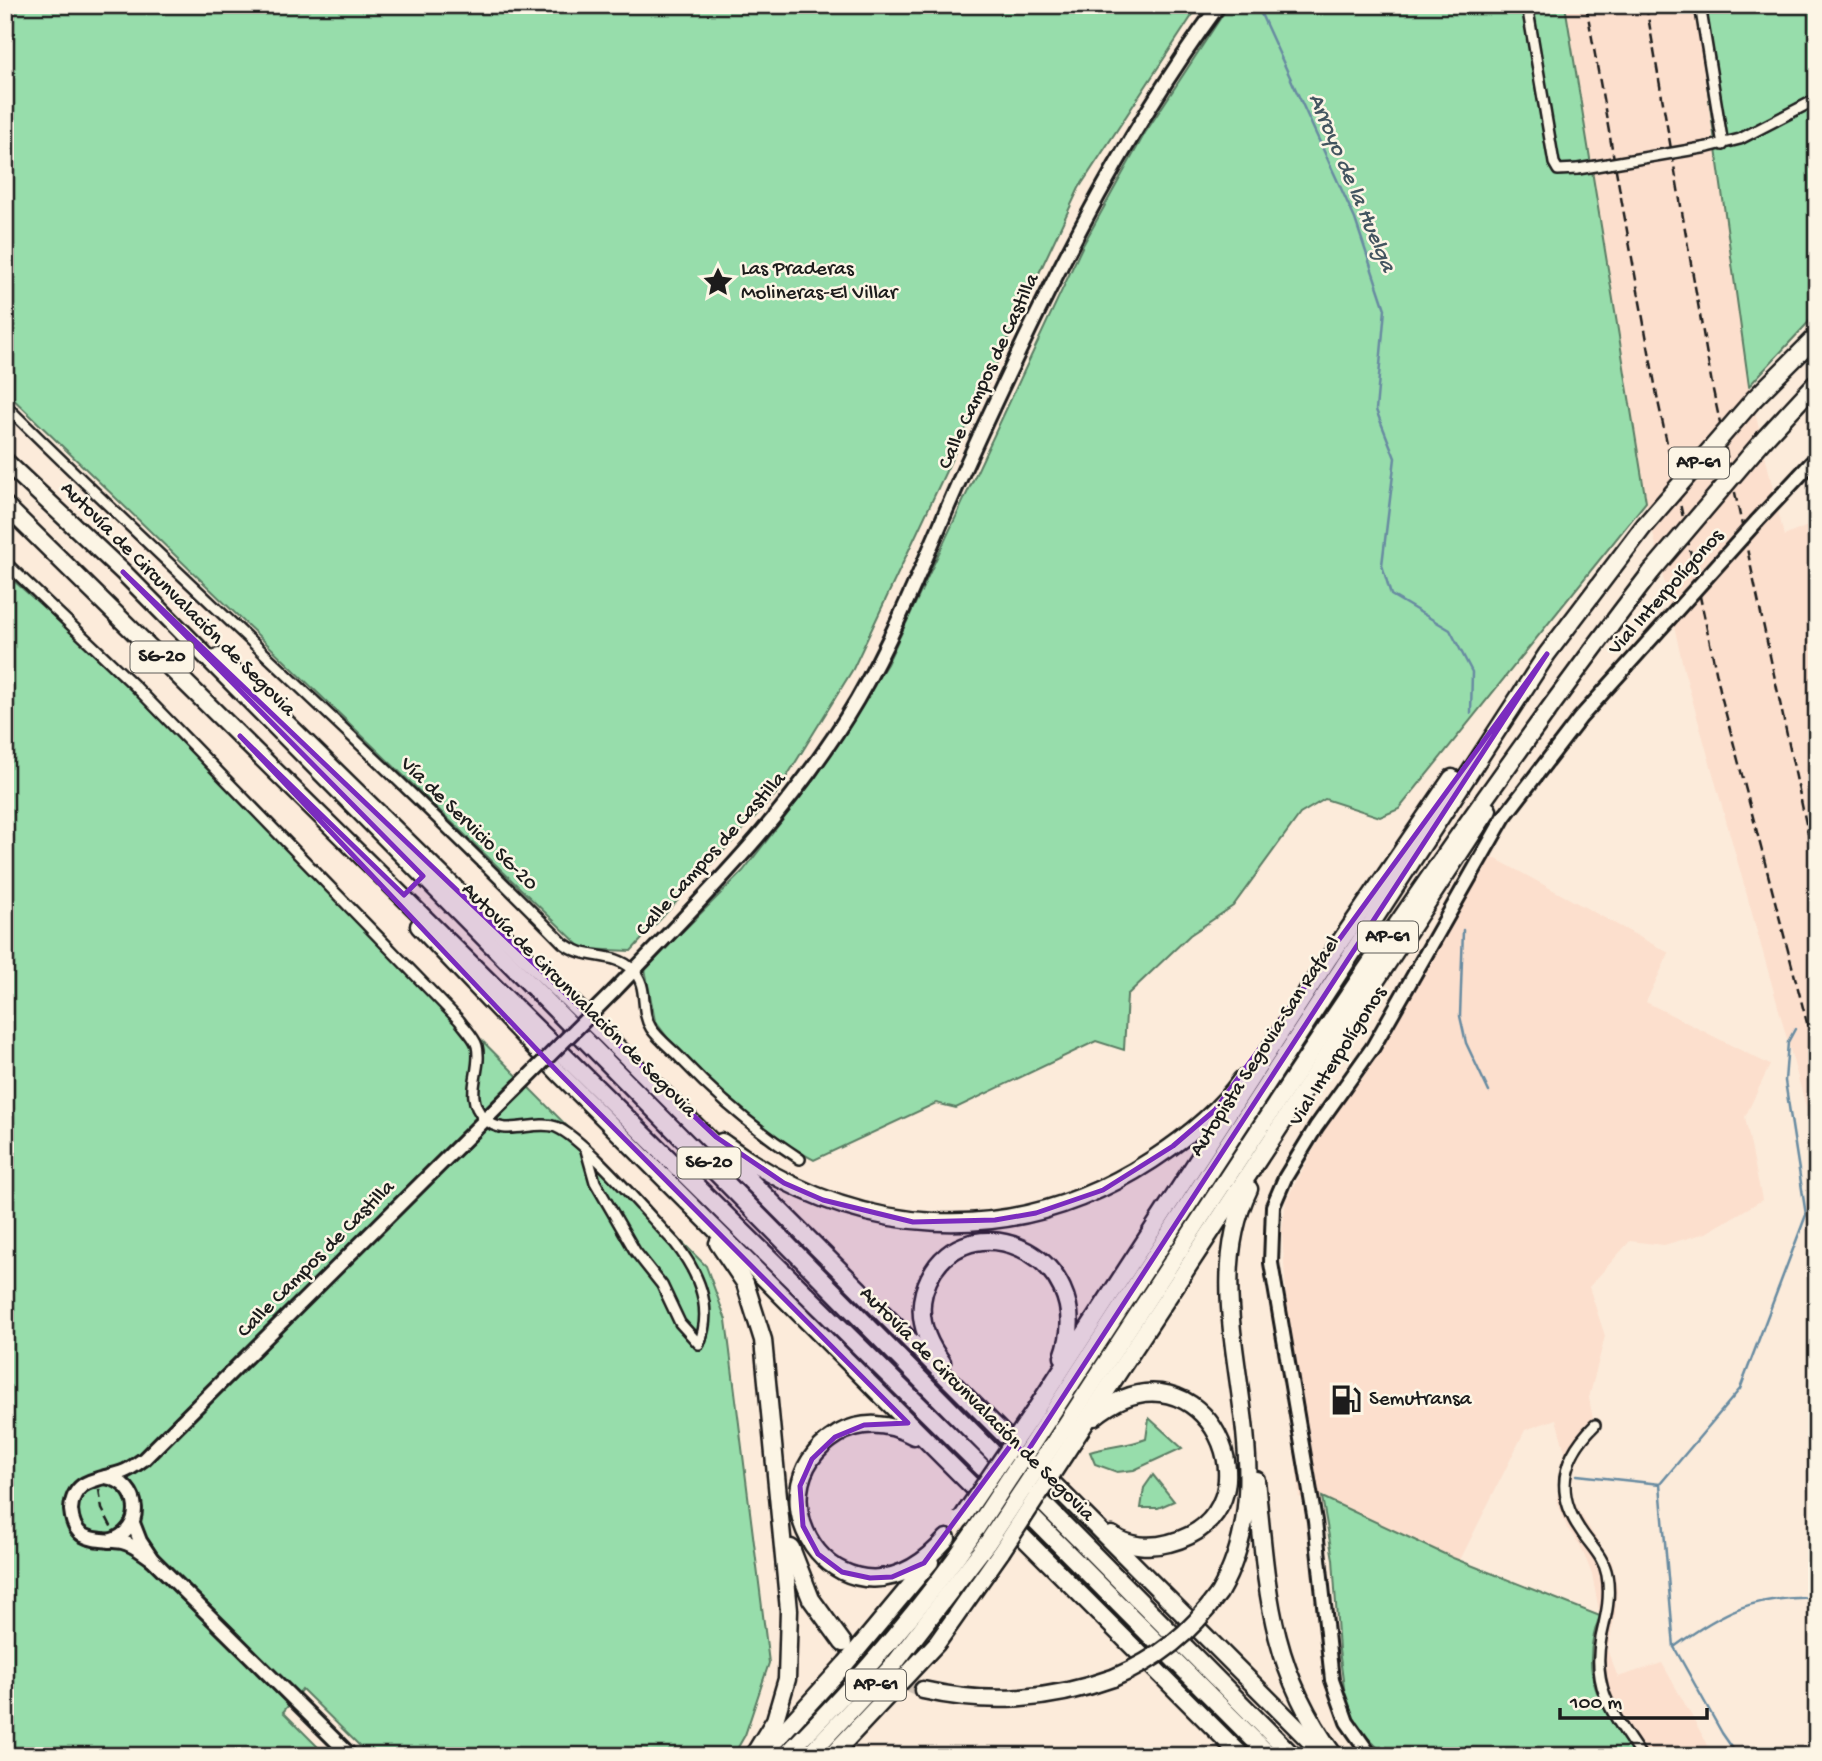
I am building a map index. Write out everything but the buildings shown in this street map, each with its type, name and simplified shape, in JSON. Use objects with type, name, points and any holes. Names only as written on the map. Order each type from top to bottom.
[{"type":"highway","name":"Autopista Segovia-San Rafael","points":[[785,1756],[863,1674],[941,1578],[976,1529],[1041,1417],[1547,654],[1644,526],[1754,400],[1817,336]]},
{"type":"highway","name":"Autopista Segovia-San Rafael","points":[[808,1756],[895,1663],[994,1547],[1068,1436],[1372,960],[1567,682],[1652,571],[1765,438],[1817,382]]},
{"type":"highway","name":"Autovía de Circunvalación de Segovia","points":[[5,461],[123,572],[1293,1756]]},
{"type":"highway","name":"Autovía de Circunvalación de Segovia","points":[[5,505],[944,1429],[1270,1756]]},
{"type":"highway","points":[[123,572],[264,701],[607,1037],[1325,1756]]},
{"type":"highway","points":[[1047,1390],[1325,964],[1456,771],[1547,654]]},
{"type":"highway","points":[[1068,1436],[1306,1087],[1483,817],[1567,682]]},
{"type":"highway","points":[[240,736],[558,1072],[1241,1756]]},
{"type":"highway","points":[[607,1037],[716,1137],[784,1183],[865,1214],[913,1222],[995,1220],[1036,1213],[1103,1190],[1173,1146],[1238,1085],[1325,964]]},
{"type":"highway","points":[[923,1690],[968,1699],[1011,1700],[1066,1693],[1113,1678],[1144,1664],[1174,1644],[1196,1623],[1219,1593],[1240,1548],[1248,1490],[1247,1450],[1229,1281],[1230,1249],[1242,1204],[1306,1087]]},
{"type":"highway","points":[[655,1169],[723,1250],[752,1300],[763,1340],[775,1446],[789,1610],[790,1655],[782,1700],[775,1720],[752,1756]]},
{"type":"highway","points":[[761,1756],[855,1654],[913,1585],[1041,1417],[1047,1390],[1060,1366],[1070,1332],[1068,1304],[1060,1282],[1045,1262],[1020,1246],[993,1241],[974,1244],[952,1254],[934,1272],[921,1307],[929,1343],[975,1405]]},
{"type":"highway","points":[[1230,1249],[1272,1621],[1292,1686],[1335,1756]]},
{"type":"highway","points":[[1068,1436],[1113,1403],[1136,1395],[1164,1394],[1187,1401],[1207,1417],[1223,1444],[1228,1482],[1212,1516],[1187,1537],[1171,1543],[1148,1546],[1127,1542],[1116,1538],[1086,1515]]},
{"type":"highway","points":[[947,1538],[924,1563],[904,1574],[892,1577],[855,1576],[842,1572],[818,1554],[803,1526],[798,1497],[806,1471],[821,1448],[848,1429],[864,1425],[881,1424],[907,1432],[950,1465]]},
{"type":"highway","points":[[775,1446],[797,1568],[817,1609],[844,1643]]},
{"type":"highway","points":[[831,1756],[937,1643],[994,1547]]},
{"type":"main road","name":"Calle Campos de Castilla","points":[[351,1756],[152,1559],[129,1544],[93,1540],[80,1532],[71,1510],[74,1495],[82,1484],[127,1470],[144,1459],[634,971],[734,865],[797,792],[857,699],[906,603],[1040,306],[1092,205],[1158,93],[1219,5]]},
{"type":"main road","name":"Vial Interpolígonos","points":[[1371,1756],[1347,1722],[1332,1681],[1315,1521],[1272,1264],[1273,1206],[1291,1168],[1316,1127],[1373,1047],[1504,817],[1580,719],[1817,457]]},
{"type":"main road","name":"Calle Campos de Castilla","points":[[144,1459],[132,1493],[136,1508],[133,1523],[140,1541],[152,1559]]},
{"type":"main road","points":[[106,1476],[121,1482],[132,1493]]},
{"type":"main road","points":[[107,1542],[122,1536],[133,1523]]},
{"type":"street","points":[[1527,5],[1553,163],[1558,170],[1723,145],[1817,99]]},
{"type":"street","points":[[1700,5],[1723,145]]},
{"type":"street","name":"Vía de Servicio SG-20","points":[[5,405],[411,793],[563,943],[578,954],[611,958],[625,963],[634,971]]},
{"type":"street","points":[[5,562],[135,686],[459,1020],[477,1046],[474,1105],[485,1120],[496,1126],[521,1129],[552,1126],[570,1134],[586,1150],[688,1259],[703,1297],[706,1315],[699,1344],[680,1323],[662,1285],[635,1251],[595,1182],[586,1150]]},
{"type":"street","points":[[634,971],[642,980],[650,1027],[743,1119],[800,1159]]},
{"type":"street","points":[[1595,1425],[1578,1441],[1569,1459],[1565,1492],[1572,1516],[1600,1556],[1607,1573],[1608,1613],[1600,1654],[1605,1698],[1616,1721],[1641,1756]]},
{"type":"highlighted area","points":[[123,572],[716,1137],[784,1183],[823,1200],[913,1222],[995,1220],[1036,1213],[1103,1190],[1173,1146],[1215,1110],[1547,654],[1025,1455],[1013,1442],[924,1563],[892,1577],[870,1578],[842,1572],[818,1554],[803,1526],[800,1486],[812,1459],[835,1437],[864,1425],[908,1423],[558,1072],[240,736],[404,895],[423,876]]},
{"type":"shaded area","points":[[1565,5],[1696,5],[1749,386],[1784,536],[1817,522],[1817,1146],[1684,670],[1646,502]]},
{"type":"shaded area","points":[[1478,849],[1669,953],[1646,1002],[1770,1065],[1745,1117],[1762,1200],[1706,1233],[1664,1245],[1630,1241],[1589,1287],[1605,1336],[1589,1398],[1596,1435],[1582,1448],[1572,1475],[1572,1496],[1579,1512],[1612,1563],[1617,1589],[1615,1616],[1607,1650],[1618,1677],[1662,1663],[1714,1756],[1634,1756],[1607,1720],[1595,1694],[1591,1657],[1593,1632],[1600,1616],[1592,1574],[1580,1545],[1567,1528],[1557,1500],[1565,1452],[1556,1419],[1525,1430],[1460,1560],[1299,1497],[1282,1232],[1286,1200]]},
{"type":"green space","points":[[5,5],[1199,5],[1079,188],[853,669],[776,794],[631,951],[583,949],[5,391]]},
{"type":"green space","points":[[1229,5],[1565,5],[1646,502],[1399,809],[1380,817],[1325,799],[1300,814],[1233,906],[1190,935],[1127,995],[1124,1050],[1096,1041],[956,1108],[936,1103],[814,1160],[759,1130],[673,1045],[655,1021],[645,969],[743,871],[816,777],[887,664],[1083,245],[1145,133]]},
{"type":"green space","points":[[1696,5],[1817,5],[1817,313],[1749,386]]},
{"type":"green space","points":[[5,573],[112,668],[706,1266],[726,1320],[769,1663],[745,1735],[733,1756],[370,1756],[302,1689],[283,1712],[327,1756],[5,1756]]},
{"type":"green space","points":[[1149,1418],[1182,1448],[1134,1470],[1117,1472],[1095,1464],[1090,1452],[1146,1439]]},
{"type":"green space","points":[[1153,1475],[1174,1501],[1158,1508],[1141,1508],[1144,1488]]},
{"type":"green space","points":[[1322,1497],[1453,1558],[1600,1616],[1593,1637],[1591,1656],[1596,1691],[1612,1723],[1634,1756],[1386,1756],[1359,1729],[1346,1703],[1339,1650],[1333,1559]]},
{"type":"waterway","name":"Arroyo de la Huelga","points":[[1257,5],[1355,219],[1385,309],[1376,410],[1395,458],[1382,565],[1391,595],[1450,630],[1472,672],[1471,713]]},
{"type":"waterway","name":"Arroyo de la Huelga","points":[[1463,930],[1460,1016],[1466,1043],[1489,1092]]},
{"type":"waterway","points":[[1738,1756],[1722,1733],[1674,1647],[1660,1484],[1740,1389],[1806,1215],[1785,1081],[1788,1042],[1795,1029]]},
{"type":"waterway","name":"Arroyo de la Huelga","points":[[1577,1475],[1660,1484]]},
{"type":"waterway","points":[[1674,1647],[1708,1624],[1740,1608],[1775,1599],[1817,1598]]},
{"type":"tunnel","points":[[845,1644],[878,1670],[923,1690]]},
{"type":"railway","points":[[1586,5],[1658,401],[1722,699],[1817,1061]]},
{"type":"railway","points":[[1646,5],[1713,390],[1817,875]]},
{"type":"railway","points":[[99,1489],[102,1509],[113,1530]]},
{"type":"place","name":"Las Praderas Molineras-El Villar","points":[[718,282]]},
{"type":"place","name":"Semutransa","points":[[1346,1400]]}]
